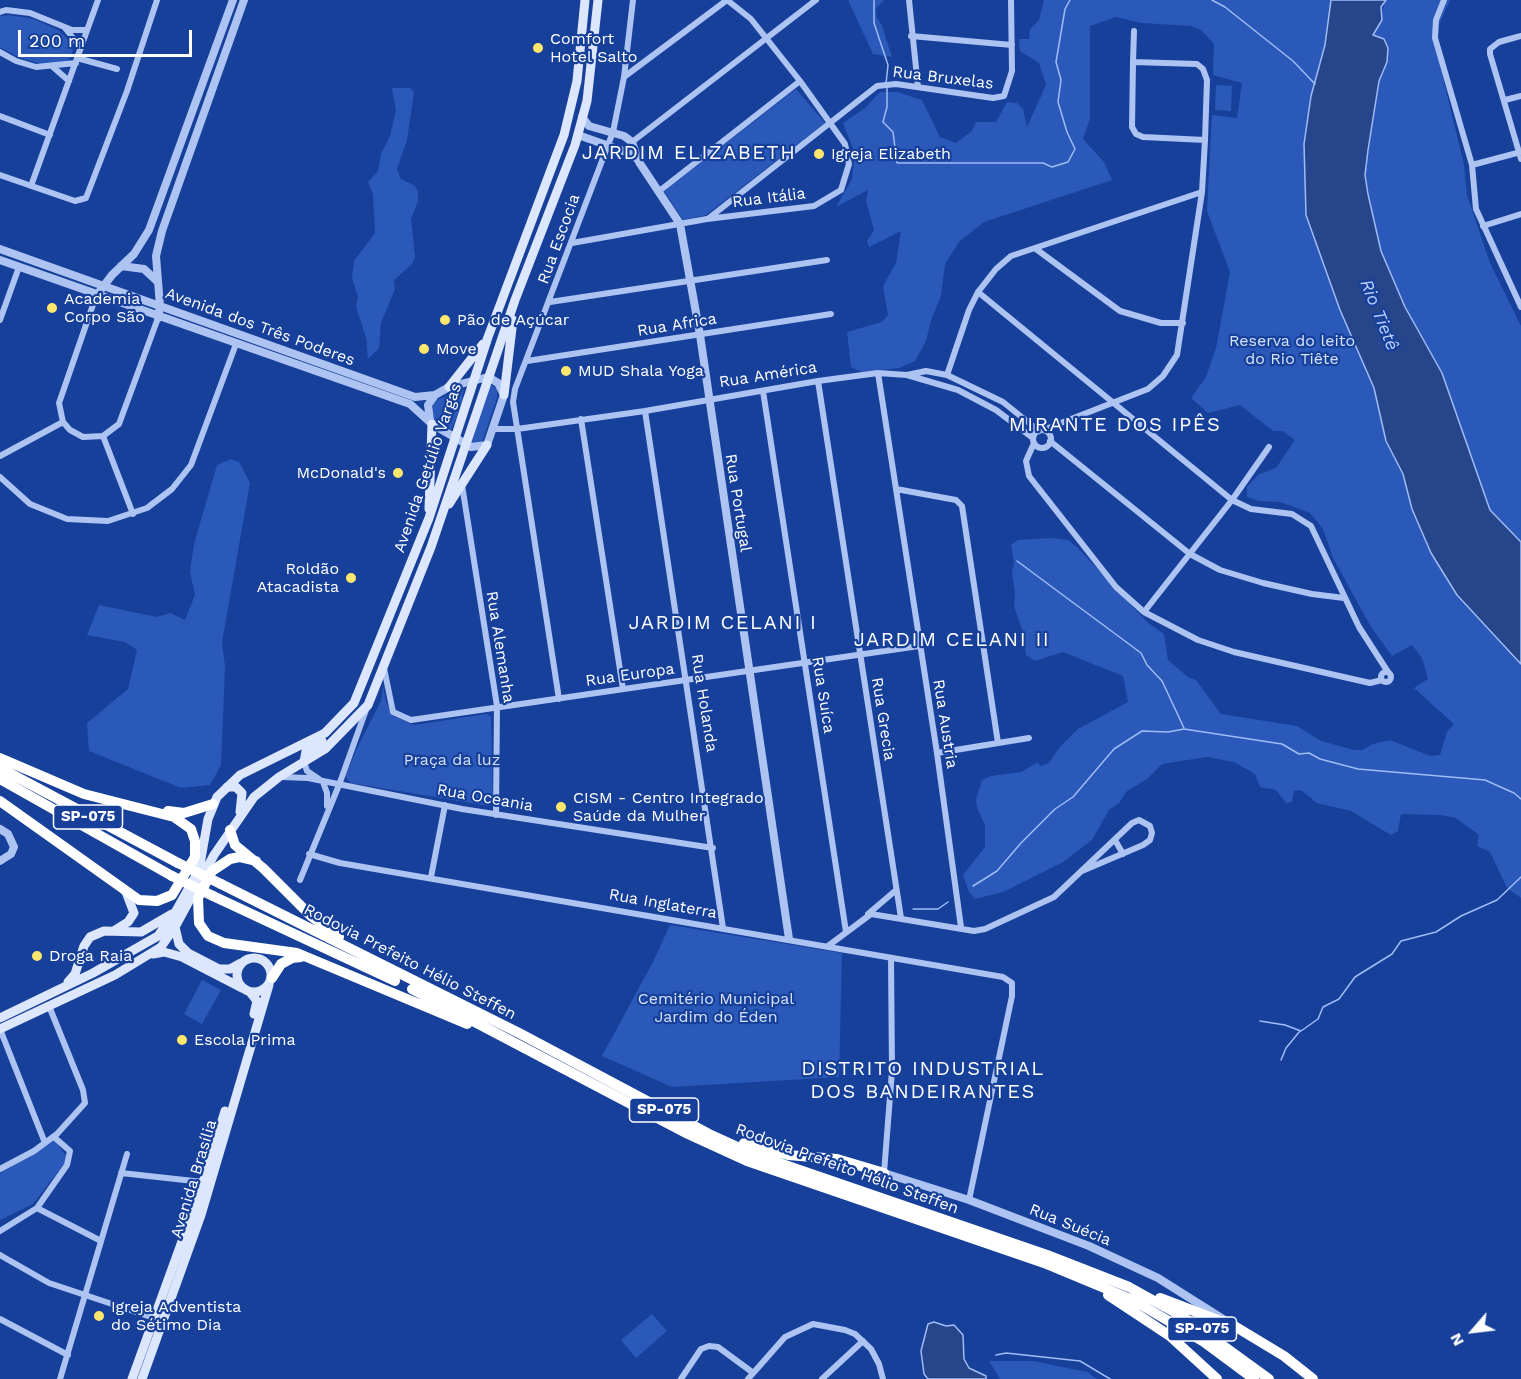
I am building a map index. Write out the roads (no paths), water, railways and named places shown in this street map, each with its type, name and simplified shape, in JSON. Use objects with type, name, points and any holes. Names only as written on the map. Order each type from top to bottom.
[{"type":"highway","points":[[0,758],[84,794],[138,806],[184,813],[213,804]]},
{"type":"highway","name":"Rodovia Prefeito Hélio Steffen","points":[[0,768],[178,863],[519,1033],[709,1134],[816,1177],[1047,1255],[1129,1287],[1185,1318],[1269,1379]]},
{"type":"highway","name":"Rodovia Prefeito Hélio Steffen","points":[[0,779],[172,876],[411,988],[688,1134],[746,1161],[1074,1274],[1133,1300],[1171,1321],[1254,1379]]},
{"type":"highway","points":[[0,801],[139,900],[157,902],[177,890],[195,857],[195,841],[187,825],[174,817],[138,806]]},
{"type":"highway","points":[[230,830],[235,845],[256,861],[311,916],[333,934],[387,969]]},
{"type":"highway","points":[[256,861],[239,857],[230,859],[212,871],[198,898],[199,923],[203,931],[224,943],[292,952],[529,1050]]},
{"type":"highway","points":[[270,982],[286,960],[297,957],[313,960]]},
{"type":"highway","points":[[709,1134],[725,1136],[774,1152],[837,1159],[884,1173]]},
{"type":"highway","points":[[1074,1274],[1143,1315],[1217,1379]]},
{"type":"highway","points":[[1129,1287],[1236,1327],[1284,1356],[1313,1379]]},
{"type":"main road","name":"Avenida Getúlio Vargas","points":[[213,804],[227,786],[257,766],[325,733],[348,711],[369,671],[429,518],[488,337],[552,171],[568,121],[577,81],[585,0]]},
{"type":"main road","name":"Avenida Getúlio Vargas","points":[[153,954],[175,927],[223,840],[254,797],[279,777],[336,740],[368,705],[442,513],[515,300],[550,215],[578,135],[587,100],[587,82],[598,0]]},
{"type":"main road","points":[[580,52],[588,57],[587,82]]},
{"type":"main road","points":[[577,81],[572,121],[578,135]]},
{"type":"main road","points":[[504,395],[515,300]]},
{"type":"main road","points":[[449,387],[488,337]]},
{"type":"main road","points":[[429,518],[431,422]]},
{"type":"main road","points":[[442,513],[487,445]]},
{"type":"main road","points":[[304,762],[306,751],[324,740],[344,723],[348,711]]},
{"type":"main road","points":[[227,786],[236,787],[242,793],[239,817]]},
{"type":"main road","points":[[0,1018],[93,973],[153,940],[162,932],[199,870],[213,804]]},
{"type":"main road","points":[[112,931],[128,922],[134,913],[125,890]]},
{"type":"main road","points":[[60,988],[73,978],[84,946],[90,937],[104,931],[141,932],[176,911]]},
{"type":"main road","points":[[0,1029],[153,954],[164,952],[182,957],[247,991],[264,990],[270,982],[270,967],[262,959],[251,958],[230,969],[219,969],[188,953],[179,944],[175,927]]},
{"type":"main road","points":[[82,955],[93,973],[108,978]]},
{"type":"main road","points":[[241,963],[237,974],[247,991]]},
{"type":"main road","name":"Avenida Brasília","points":[[142,1379],[216,1166],[239,1079],[270,982]]},
{"type":"main road","name":"Avenida Brasília","points":[[132,1379],[204,1182],[257,1007],[255,997],[247,991]]},
{"type":"main road","points":[[159,1334],[154,1318],[167,1310]]},
{"type":"street","points":[[31,186],[98,0]]},
{"type":"street","points":[[0,175],[75,201],[83,200],[88,195],[157,0]]},
{"type":"street","points":[[233,0],[149,230],[134,254],[96,296],[59,398],[63,422],[70,430],[83,437],[103,436],[116,428],[121,419],[158,318],[160,306],[156,256],[162,231],[244,0]]},
{"type":"street","name":"Rua Escocia","points":[[559,699],[517,429],[514,396],[613,132],[624,77],[633,0]]},
{"type":"street","points":[[624,77],[727,0]]},
{"type":"street","name":"Rua Itália","points":[[572,243],[707,219],[814,206],[833,197],[845,182],[849,164],[845,144],[832,123],[751,19],[727,0]]},
{"type":"street","points":[[626,152],[632,142],[816,0]]},
{"type":"street","points":[[909,0],[918,87]]},
{"type":"street","points":[[911,36],[1012,45],[1011,0]]},
{"type":"street","points":[[1444,0],[1436,20],[1435,38],[1472,165],[1476,209],[1521,307]]},
{"type":"street","points":[[0,12],[6,10],[30,13],[72,30],[87,30]]},
{"type":"street","points":[[62,26],[81,48]]},
{"type":"street","points":[[1134,31],[1132,127],[1136,134],[1143,137],[1205,140]]},
{"type":"street","points":[[1472,165],[1520,154],[1490,54],[1491,49],[1499,42],[1521,36]]},
{"type":"street","name":"Rua Bruxelas","points":[[707,219],[832,123],[872,89],[882,84],[993,98],[1004,96],[1012,71],[1012,45]]},
{"type":"street","points":[[0,52],[28,65],[53,67],[76,60],[117,69]]},
{"type":"street","points":[[978,292],[1113,405],[1232,500],[1251,509],[1292,514],[1311,526],[1344,598],[1391,679],[1387,682],[1383,680],[1370,683],[1234,652],[1198,640],[1143,612],[1116,587],[1026,470],[1026,461],[1034,440],[1041,431],[1113,405],[1148,389],[1163,376],[1177,355],[1202,192],[1207,80],[1203,69],[1197,64],[1133,62]]},
{"type":"street","points":[[53,67],[69,81]]},
{"type":"street","points":[[658,192],[800,81]]},
{"type":"street","points":[[1505,100],[1521,96]]},
{"type":"street","points":[[0,116],[50,135]]},
{"type":"street","points":[[582,117],[589,126],[613,132],[632,142]]},
{"type":"street","points":[[578,135],[626,152],[639,162]]},
{"type":"street","name":"Rua Portugal","points":[[632,142],[639,162],[680,224],[700,335],[789,939]]},
{"type":"street","points":[[947,375],[969,310],[978,292],[996,269],[1011,256],[1202,192]]},
{"type":"street","points":[[1483,226],[1521,214]]},
{"type":"street","name":"Avenida dos Três Poderes","points":[[0,249],[415,397],[435,395]]},
{"type":"street","points":[[1036,249],[1120,311],[1161,323],[1183,323]]},
{"type":"street","name":"Avenida dos Três Poderes","points":[[0,260],[158,318],[410,404],[431,422],[465,444]]},
{"type":"street","points":[[550,302],[827,260]]},
{"type":"street","points":[[121,266],[144,269],[159,283]]},
{"type":"street","points":[[0,320],[19,267]]},
{"type":"street","name":"Rua Africa","points":[[527,361],[831,314]]},
{"type":"street","points":[[0,477],[22,498],[57,517],[98,522],[133,514],[164,496],[191,465],[236,344]]},
{"type":"street","points":[[907,375],[926,371],[947,375],[1003,402],[1041,431],[1047,444]]},
{"type":"street","name":"Rua América","points":[[492,429],[517,429],[645,411],[878,373],[907,375]]},
{"type":"street","name":"Rua Austria","points":[[878,373],[937,753],[961,927]]},
{"type":"street","points":[[907,375],[958,390],[996,410],[1034,440],[1047,444],[1062,453],[1190,554],[1220,570],[1263,583],[1312,594],[1344,598]]},
{"type":"street","points":[[431,422],[428,405],[435,395],[449,387],[488,377],[498,383],[504,395],[487,445],[474,448],[465,444]]},
{"type":"street","name":"Rua Grecia","points":[[818,381],[895,891],[901,918]]},
{"type":"street","name":"Rua Suíca","points":[[763,391],[846,932]]},
{"type":"street","name":"Rua Holanda","points":[[645,411],[713,848],[723,928]]},
{"type":"street","points":[[581,419],[623,689]]},
{"type":"street","points":[[0,456],[63,422]]},
{"type":"street","points":[[1026,461],[1047,444],[1064,424]]},
{"type":"street","points":[[103,436],[133,514]]},
{"type":"street","points":[[1143,612],[1232,500],[1269,447]]},
{"type":"street","name":"Rua Alemanha","points":[[462,485],[497,706],[496,815]]},
{"type":"street","points":[[896,489],[956,500],[962,506],[998,743]]},
{"type":"street","name":"Rua Europa","points":[[384,667],[390,706],[398,716],[411,720],[919,646]]},
{"type":"street","name":"Avenida Getúlio Vargas","points":[[300,880],[339,785],[368,705]]},
{"type":"street","points":[[937,753],[1029,738]]},
{"type":"street","points":[[304,762],[312,776],[323,782],[327,793],[326,813]]},
{"type":"street","name":"Rua Oceania","points":[[279,777],[296,777],[496,815],[713,848]]},
{"type":"street","points":[[431,877],[445,805]]},
{"type":"street","points":[[866,915],[901,918],[974,931],[985,929],[1054,897],[1115,840],[1139,819],[1150,826],[1152,833],[1150,840],[1082,871]]},
{"type":"street","points":[[0,829],[8,834],[14,847],[11,854],[0,861]]},
{"type":"street","points":[[1115,840],[1123,854]]},
{"type":"street","name":"Rua Inglaterra","points":[[309,854],[340,863],[996,974],[1012,983],[1012,996],[969,1200]]},
{"type":"street","points":[[828,946],[895,891]]},
{"type":"street","points":[[884,1173],[892,1071],[891,958]]},
{"type":"street","points":[[0,1168],[54,1137],[81,1110],[85,1096],[49,1006]]},
{"type":"street","points":[[0,1029],[45,1143]]},
{"type":"street","points":[[0,1231],[37,1208],[70,1158],[67,1146],[54,1137]]},
{"type":"street","points":[[60,1379],[127,1154]]},
{"type":"street","points":[[121,1173],[204,1182]]},
{"type":"street","name":"Rua Suécia","points":[[884,1173],[969,1200],[1116,1258],[1158,1278],[1236,1327]]},
{"type":"street","points":[[37,1208],[101,1241]]},
{"type":"street","points":[[0,1255],[49,1283],[154,1318]]},
{"type":"street","points":[[0,1319],[68,1355]]},
{"type":"street","points":[[748,1379],[785,1337],[813,1324],[845,1330],[863,1341],[879,1364],[883,1379]]},
{"type":"street","points":[[822,1379],[863,1341]]},
{"type":"street","points":[[681,1379],[701,1349],[709,1346],[718,1347],[752,1372]]},
{"type":"water","name":"Rio Tietê","points":[[1331,0],[1386,0],[1381,7],[1382,20],[1373,35],[1384,39],[1388,48],[1387,62],[1379,81],[1368,150],[1365,175],[1368,194],[1381,251],[1405,307],[1442,373],[1490,510],[1521,542],[1521,664],[1457,595],[1431,553],[1412,509],[1403,474],[1386,441],[1374,388],[1340,310],[1306,215],[1304,144],[1311,96],[1325,45]]},
{"type":"water","points":[[934,1322],[946,1326],[954,1325],[963,1335],[964,1359],[969,1368],[986,1376],[986,1379],[928,1379],[924,1374],[921,1351],[928,1324]]},
{"type":"waterway","points":[[874,0],[874,23],[888,65],[886,84]]},
{"type":"waterway","points":[[887,88],[887,107],[883,122],[893,132],[897,163],[1043,163],[1052,167],[1068,162],[1075,149],[1058,102],[1061,80],[1056,62],[1065,9],[1070,0]]},
{"type":"waterway","points":[[1212,0],[1225,7],[1293,61],[1315,84]]},
{"type":"waterway","points":[[1017,561],[1141,653],[1147,665],[1162,681],[1184,728]]},
{"type":"waterway","points":[[973,886],[997,871],[1055,809],[1073,797],[1114,749],[1142,731],[1168,732],[1184,729],[1282,744],[1299,754],[1309,753],[1320,759],[1358,769],[1485,780],[1514,793],[1521,799]]},
{"type":"waterway","points":[[1260,1021],[1285,1025],[1301,1031],[1318,1019],[1323,1007],[1339,999],[1355,977],[1392,954],[1401,941],[1436,932],[1461,916],[1497,900],[1521,877]]},
{"type":"waterway","points":[[913,909],[938,909],[948,902]]},
{"type":"waterway","points":[[1281,1060],[1286,1048],[1300,1031]]},
{"type":"waterway","points":[[996,1355],[1006,1353],[1080,1361],[1110,1379]]},
{"type":"place","name":"Comfort Hotel Salto","points":[[538,48]]},
{"type":"place","name":"Igreja Elizabeth","points":[[819,154]]},
{"type":"place","name":"Academia Corpo São","points":[[52,308]]},
{"type":"place","name":"Pão de Açúcar","points":[[445,320]]},
{"type":"place","name":"Move","points":[[424,349]]},
{"type":"place","name":"MUD Shala Yoga","points":[[566,371]]},
{"type":"place","name":"McDonald's","points":[[398,473]]},
{"type":"place","name":"Roldão Atacadista","points":[[351,578]]},
{"type":"place","name":"CISM - Centro Integrado Saúde da Mulher","points":[[561,807]]},
{"type":"place","name":"Droga Raia","points":[[37,956]]},
{"type":"place","name":"Escola Prima","points":[[182,1040]]},
{"type":"place","name":"Igreja Adventista do Sétimo Dia","points":[[99,1316]]},
{"type":"district","name":"JARDIM ELIZABETH","points":[[689,153]]},
{"type":"district","name":"MIRANTE DOS IPÊS","points":[[1115,425]]},
{"type":"district","name":"JARDIM CELANI I","points":[[723,623]]},
{"type":"district","name":"JARDIM CELANI II","points":[[952,640]]},
{"type":"district","name":"DISTRITO INDUSTRIAL DOS BANDEIRANTES","points":[[923,1080]]},
{"type":"park label","name":"Reserva do leito do Rio Tiête","points":[[1292,350]]},
{"type":"park label","name":"Praça da luz","points":[[452,760]]},
{"type":"park label","name":"Cemitério Municipal Jardim do Éden","points":[[716,1008]]}]
